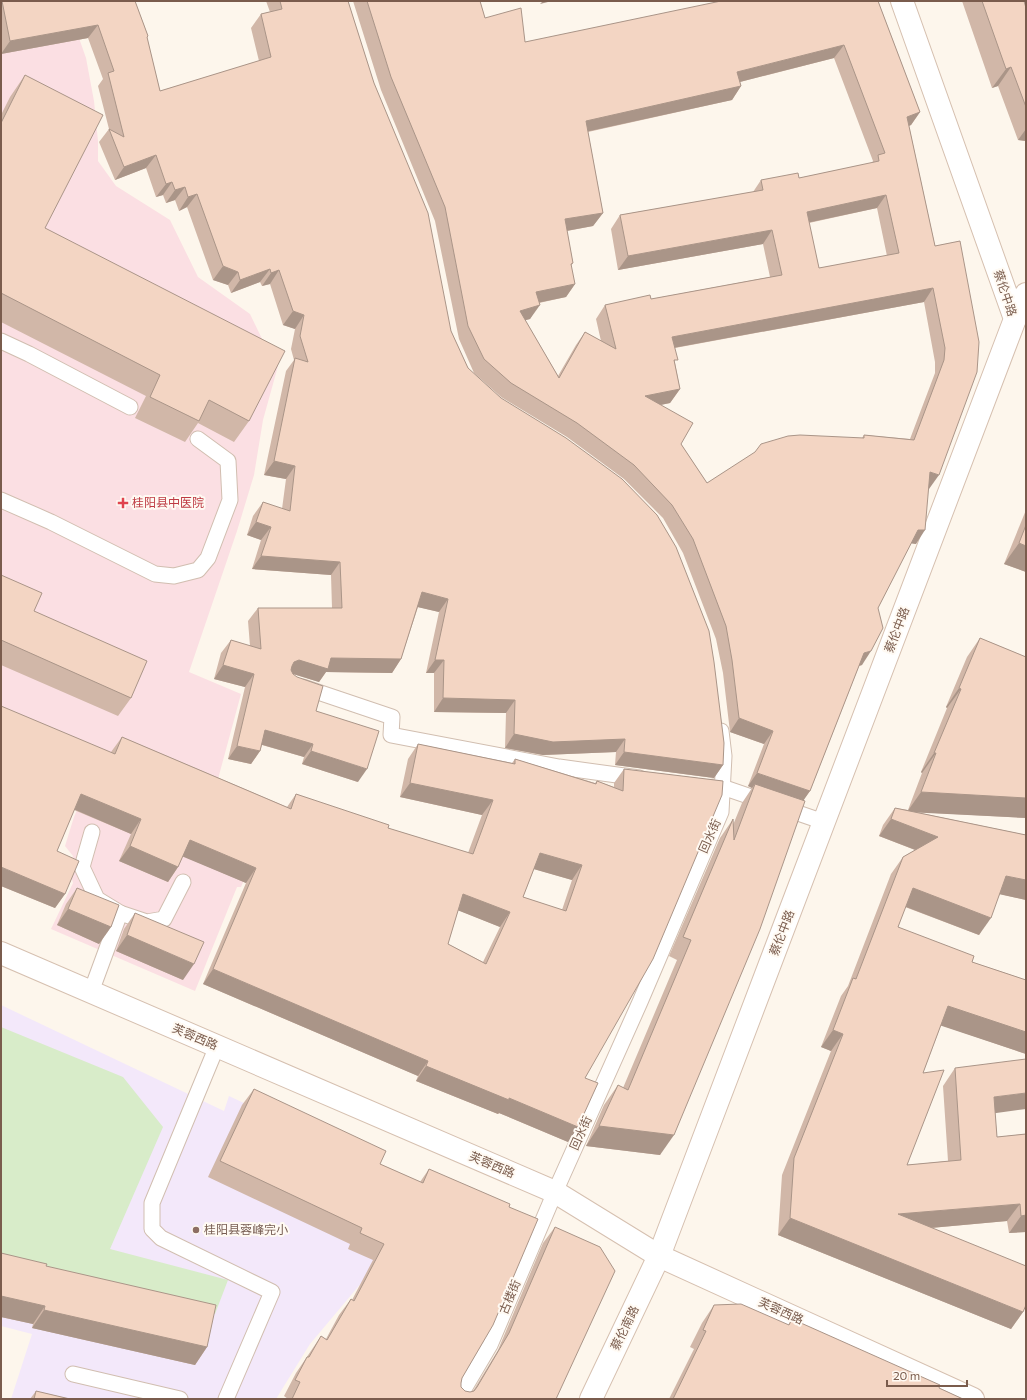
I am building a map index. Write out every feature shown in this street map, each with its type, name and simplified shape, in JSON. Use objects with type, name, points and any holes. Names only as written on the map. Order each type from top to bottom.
[{"type":"main road","name":"蔡伦中路","points":[[659,1256],[824,822],[1020,317],[902,1]]},
{"type":"main road","points":[[1020,317],[1026,294]]},
{"type":"main road","name":"芙蓉西路","points":[[1,953],[555,1192],[659,1256],[974,1399]]},
{"type":"main road","name":"蔡伦南路","points":[[591,1399],[659,1256]]},
{"type":"lane","points":[[1,341],[130,407]]},
{"type":"lane","points":[[1,500],[51,522],[156,574],[174,576],[198,570],[208,558],[230,500],[228,461],[198,439]]},
{"type":"lane","points":[[291,682],[392,717],[392,735],[559,767],[651,779]]},
{"type":"lane","name":"回水街","points":[[555,1192],[640,1002],[721,812],[724,756],[720,719]]},
{"type":"lane","points":[[697,785],[728,790],[824,822]]},
{"type":"lane","points":[[92,832],[82,867],[97,899],[120,914],[147,922],[164,919],[183,882]]},
{"type":"lane","points":[[92,992],[120,914]]},
{"type":"lane","points":[[217,1046],[152,1203],[152,1229],[161,1238],[272,1292],[226,1399]]},
{"type":"lane","name":"古楼街","points":[[458,1399],[490,1345],[555,1192]]},
{"type":"lane","points":[[72,1374],[180,1399]]},
{"type":"shaded area","name":"桂阳县中医院","points":[[1,1],[66,1],[86,58],[94,101],[98,141],[98,161],[116,186],[170,220],[198,277],[250,314],[265,345],[278,366],[263,420],[254,475],[237,531],[189,672],[241,694],[218,779],[275,810],[241,887],[237,887],[195,991],[51,929],[73,883],[69,868],[73,856],[65,846],[74,817],[100,755],[1,714]]},
{"type":"shaded area","name":"桂阳县蓉峰完小","points":[[1,1005],[224,1111],[229,1096],[384,1169],[373,1269],[310,1344],[276,1399],[11,1399],[32,1334],[1,1326]]},
{"type":"green space","points":[[1,1027],[123,1077],[163,1127],[110,1249],[228,1280],[215,1314],[1,1266]]},
{"type":"building","points":[[2,1],[135,1],[148,36],[160,91],[271,57],[261,14],[282,9],[280,1],[348,1],[374,83],[428,213],[451,331],[468,368],[501,398],[566,438],[622,479],[657,515],[676,547],[709,631],[724,743],[723,765],[624,752],[625,739],[553,742],[514,734],[515,700],[443,698],[444,660],[435,660],[448,599],[422,592],[401,659],[331,658],[328,669],[299,660],[294,662],[292,666],[291,670],[297,677],[323,686],[316,711],[379,731],[367,769],[311,751],[313,744],[265,730],[260,751],[237,746],[254,674],[223,665],[231,640],[261,649],[258,608],[342,608],[340,562],[261,556],[271,527],[256,522],[263,502],[290,511],[295,466],[274,461],[295,358],[308,362],[300,336],[304,315],[293,311],[279,270],[271,273],[270,269],[240,280],[238,272],[223,266],[197,194],[188,197],[185,187],[175,190],[172,182],[166,184],[156,155],[124,167],[109,129],[124,137],[108,73],[114,71],[98,25],[10,41]]},
{"type":"building","points":[[367,1],[480,1],[485,18],[521,8],[525,42],[721,1],[878,1],[920,112],[907,117],[935,246],[960,241],[979,342],[977,372],[939,475],[930,472],[925,530],[918,530],[878,608],[883,628],[871,651],[864,653],[810,791],[757,773],[773,731],[739,718],[726,626],[693,539],[672,505],[634,465],[577,423],[511,383],[484,359],[468,326],[445,207],[391,77]],"holes":[[[844,45],[885,153],[878,155],[879,161],[799,178],[798,173],[761,180],[763,190],[620,215],[628,256],[772,230],[782,275],[651,299],[650,295],[605,305],[616,349],[585,332],[559,378],[520,311],[540,305],[536,292],[575,284],[571,264],[573,263],[565,219],[603,213],[586,121],[741,86],[737,72]],[[886,195],[899,253],[819,268],[807,212]],[[933,288],[945,348],[944,360],[914,440],[864,435],[864,438],[800,435],[788,436],[761,444],[755,452],[707,483],[681,444],[693,423],[645,396],[680,389],[674,360],[678,360],[672,337]]]},
{"type":"building","points":[[982,1],[1024,1],[1026,8],[1026,107],[1011,67],[1006,69]]},
{"type":"building","points":[[25,75],[103,115],[45,228],[285,351],[249,421],[209,400],[199,421],[150,397],[160,375],[1,293],[1,123]]},
{"type":"building","points":[[1026,525],[1026,546],[1019,543]]},
{"type":"building","points":[[1,575],[42,593],[34,611],[147,661],[131,698],[1,640]]},
{"type":"building","points":[[980,638],[1026,657],[1026,798],[921,792],[936,753],[934,753],[961,689],[959,688]]},
{"type":"building","points":[[1,706],[115,754],[122,737],[291,809],[296,794],[389,825],[388,828],[473,854],[493,800],[410,783],[418,744],[515,764],[515,759],[596,784],[597,781],[623,791],[624,769],[723,781],[722,795],[653,959],[585,1078],[598,1083],[578,1127],[509,1098],[509,1100],[426,1066],[428,1061],[213,969],[256,868],[190,840],[178,867],[130,846],[141,819],[81,794],[57,851],[79,861],[65,894],[1,867]],"holes":[[[540,853],[582,865],[566,911],[523,897]],[[463,894],[510,912],[486,964],[448,944]]]},
{"type":"building","points":[[755,784],[805,801],[760,929],[674,1135],[599,1126],[618,1085],[628,1090],[691,940],[683,937],[733,819],[734,840]]},
{"type":"building","points":[[895,808],[1026,835],[1026,880],[1006,876],[991,918],[913,888],[898,927],[974,956],[972,962],[1026,980],[1026,1032],[948,1006],[923,1073],[944,1070],[907,1165],[961,1160],[955,1068],[1026,1059],[1026,1093],[994,1097],[997,1137],[1026,1134],[1026,1215],[1021,1216],[1020,1204],[898,1214],[1026,1266],[1026,1305],[1023,1312],[790,1218],[794,1158],[843,1034],[833,1030],[853,978],[856,979],[903,857],[938,837],[891,819]]},
{"type":"building","points":[[77,888],[119,905],[111,927],[68,909]]},
{"type":"building","points":[[135,913],[204,942],[194,964],[127,935]]},
{"type":"building","points":[[254,1089],[386,1151],[380,1164],[423,1183],[429,1169],[510,1204],[509,1207],[538,1219],[493,1325],[462,1378],[461,1387],[465,1391],[474,1391],[509,1333],[555,1227],[600,1247],[615,1271],[556,1399],[292,1399],[300,1382],[295,1380],[307,1357],[309,1357],[321,1336],[327,1340],[351,1299],[354,1301],[384,1244],[360,1233],[362,1228],[220,1161]]},
{"type":"building","points":[[1,1253],[47,1264],[46,1266],[216,1305],[207,1347],[44,1310],[45,1306],[1,1296]]},
{"type":"building","points":[[741,1304],[789,1325],[792,1319],[940,1385],[939,1388],[963,1399],[673,1399],[706,1331],[703,1330],[714,1305]]},
{"type":"building","points":[[36,1391],[70,1399],[34,1399]]},
{"type":"place","name":"桂阳县中医院","points":[[123,503]]},
{"type":"place","name":"桂阳县蓉峰完小","points":[[196,1230]]}]
